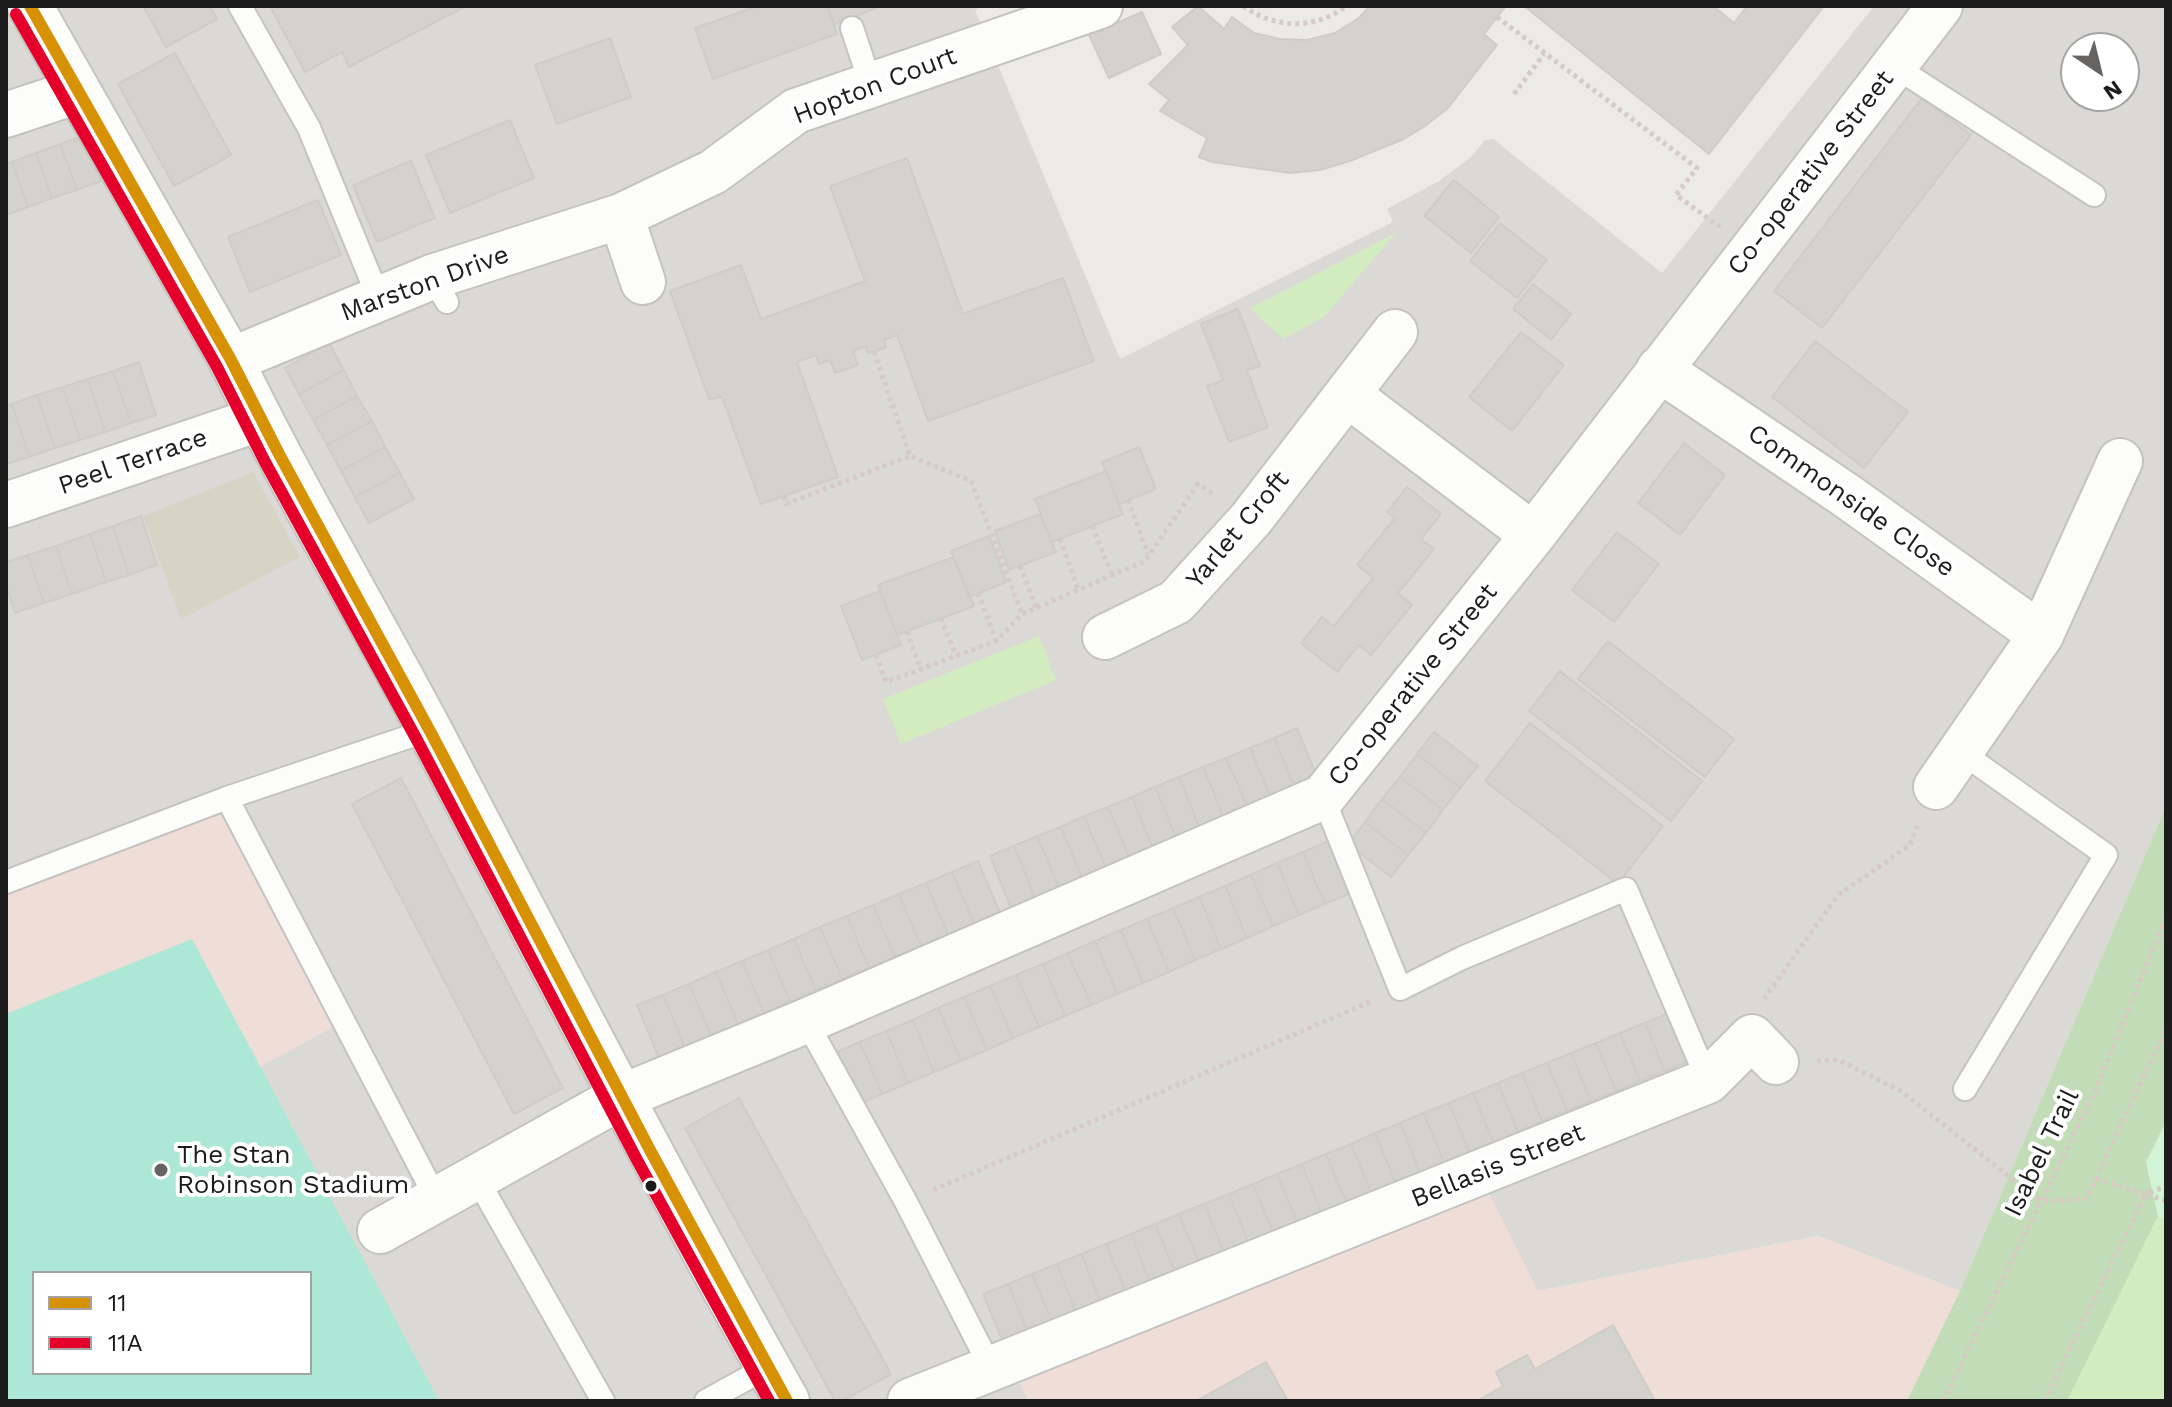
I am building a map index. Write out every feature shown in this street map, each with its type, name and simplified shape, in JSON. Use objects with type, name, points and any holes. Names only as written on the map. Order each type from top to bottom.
[{"type":"street","points":[[30,6],[231,360],[259,419],[429,730],[621,1097],[778,1384]]},
{"type":"street","name":"Hopton Court","points":[[621,216],[713,172],[796,111],[1100,6]]},
{"type":"street","name":"Co-operative Street","points":[[380,1231],[621,1097],[806,1021],[1323,797],[1533,535],[1940,6]]},
{"type":"street","points":[[6,115],[78,91]]},
{"type":"street","points":[[621,216],[643,282]]},
{"type":"street","name":"Marston Drive","points":[[231,360],[379,299],[440,290],[621,216]]},
{"type":"street","name":"Yarlet Croft","points":[[1105,637],[1176,602],[1251,519],[1395,332]]},
{"type":"street","name":"Commonside Close","points":[[1659,369],[1847,496],[2041,635]]},
{"type":"street","points":[[1347,394],[1533,535]]},
{"type":"street","name":"Peel Terrace","points":[[6,505],[259,419]]},
{"type":"street","points":[[1936,787],[2041,635],[2120,461]]},
{"type":"street","name":"Bellasis Street","points":[[910,1401],[1708,1081],[1764,1050]]},
{"type":"lane","points":[[240,6],[309,128],[379,299]]},
{"type":"lane","points":[[852,28],[871,85]]},
{"type":"lane","points":[[1894,66],[2094,195]]},
{"type":"lane","points":[[6,882],[227,798],[429,730]]},
{"type":"lane","points":[[1961,752],[2106,855],[1965,1089]]},
{"type":"lane","points":[[1323,797],[1400,989],[1462,958],[1626,889],[1708,1081]]},
{"type":"lane","points":[[227,798],[437,1200]]},
{"type":"lane","points":[[806,1021],[906,1202],[992,1370]]},
{"type":"lane","points":[[476,1177],[603,1401]]},
{"type":"lane","points":[[706,1401],[778,1384]]},
{"type":"path","points":[[1243,6],[1255,15],[1283,24],[1305,24],[1324,19],[1346,6]]},
{"type":"path","points":[[1497,17],[1697,168],[1676,195],[1751,250]]},
{"type":"path","points":[[1514,94],[1544,54]]},
{"type":"path","points":[[874,352],[910,456]]},
{"type":"path","points":[[784,496],[786,504],[910,456],[971,481],[1022,614]]},
{"type":"path","points":[[876,655],[886,682],[996,641],[1022,614],[1145,561],[1198,484],[1251,519]]},
{"type":"path","points":[[1128,500],[1149,555]]},
{"type":"path","points":[[1092,526],[1112,575]]},
{"type":"path","points":[[1060,539],[1078,589]]},
{"type":"path","points":[[1020,566],[1036,607]]},
{"type":"path","points":[[978,593],[996,641]]},
{"type":"path","points":[[941,618],[956,656]]},
{"type":"path","points":[[907,631],[921,670]]},
{"type":"path","points":[[1936,787],[1910,845],[1838,895],[1761,1004],[1764,1050],[1838,1060],[1901,1091],[2040,1201],[2086,1199],[2166,1029]]},
{"type":"path","name":"Isabel Trail","points":[[1943,1401],[2096,1089],[2166,917]]},
{"type":"path","points":[[906,1202],[1400,989]]},
{"type":"path","points":[[2096,1179],[2166,1201]]},
{"type":"path","points":[[2044,1401],[2146,1194],[2166,1186]]},
{"type":"shaded area","points":[[6,6],[984,6],[975,10],[1120,359],[1393,222],[1387,209],[1439,181],[1471,157],[1485,140],[1494,139],[1662,273],[1874,6],[2166,6],[2166,806],[1960,1291],[1818,1236],[1537,1291],[1014,1369],[1028,1401],[6,1401]]},
{"type":"shaded area","points":[[599,250],[613,288],[652,275],[703,417],[600,454],[523,276]]},
{"type":"shaded area","points":[[1396,251],[1471,310],[1431,360],[1379,320],[1329,383],[1306,365]]},
{"type":"shaded area","points":[[506,277],[559,392],[508,422],[497,408],[449,435],[387,323]]},
{"type":"shaded area","points":[[253,472],[300,557],[181,619],[143,516]]},
{"type":"shaded area","points":[[221,804],[346,1020],[260,1067],[192,939],[6,1014],[6,875]]},
{"type":"shaded area","points":[[1477,1169],[1538,1291],[1818,1236],[1960,1291],[1907,1401],[1028,1401],[1013,1369]]},
{"type":"green space","points":[[1396,233],[1323,318],[1283,339],[1250,308]]},
{"type":"green space","points":[[1039,636],[1056,680],[901,744],[883,699]]},
{"type":"green space","points":[[2166,806],[2166,1122],[2146,1162],[2158,1216],[2067,1401],[1907,1401],[1960,1291]]},
{"type":"green space","name":"The Stan Robinson Stadium","points":[[192,939],[439,1401],[6,1401],[6,1014]]},
{"type":"green space","points":[[2166,1122],[2166,1219],[2158,1216],[2146,1162]]},
{"type":"green space","points":[[2158,1216],[2166,1219],[2166,1401],[2066,1401]]},
{"type":"building","points":[[143,6],[210,6],[217,19],[166,47]]},
{"type":"building","points":[[270,6],[466,6],[349,67],[342,52],[305,72]]},
{"type":"building","points":[[758,6],[827,6],[837,34],[713,79],[695,28]]},
{"type":"building","points":[[827,6],[876,6],[877,8],[834,24]]},
{"type":"building","points":[[1198,6],[1224,29],[1232,17],[1254,33],[1280,39],[1307,40],[1335,33],[1359,18],[1370,6],[1506,6],[1484,34],[1497,45],[1448,108],[1425,126],[1404,139],[1350,161],[1320,170],[1290,173],[1212,162],[1199,157],[1207,138],[1160,111],[1169,100],[1149,84],[1188,45],[1172,27]]},
{"type":"building","points":[[1524,6],[1713,6],[1734,23],[1747,6],[1824,6],[1709,154]]},
{"type":"building","points":[[1142,12],[1161,54],[1109,78],[1089,35]]},
{"type":"building","points":[[610,38],[631,97],[557,124],[535,65]]},
{"type":"building","points":[[175,53],[231,155],[174,186],[118,84]]},
{"type":"building","points":[[1922,98],[1971,135],[1822,328],[1774,291]]},
{"type":"building","points":[[510,120],[534,178],[450,213],[426,155]]},
{"type":"building","points":[[85,135],[101,181],[77,190],[60,144]]},
{"type":"building","points":[[60,144],[77,190],[52,198],[36,153]]},
{"type":"building","points":[[36,153],[52,198],[28,207],[12,162]]},
{"type":"building","points":[[907,158],[963,314],[1063,278],[1094,361],[928,421],[897,335],[884,340],[886,347],[874,352],[868,353],[866,346],[853,351],[858,365],[835,373],[830,360],[819,364],[816,355],[797,362],[838,477],[761,504],[722,397],[709,399],[670,291],[741,265],[761,319],[865,281],[830,186]]},
{"type":"building","points":[[411,161],[435,218],[377,242],[353,185]]},
{"type":"building","points":[[12,162],[28,207],[6,215],[6,164]]},
{"type":"building","points":[[1454,180],[1499,217],[1471,253],[1424,216]]},
{"type":"building","points":[[318,200],[341,255],[250,292],[228,237]]},
{"type":"building","points":[[1500,223],[1547,260],[1517,298],[1470,261]]},
{"type":"building","points":[[1533,284],[1571,314],[1551,340],[1513,309]]},
{"type":"building","points":[[1238,309],[1260,366],[1247,370],[1268,427],[1229,442],[1207,386],[1223,380],[1201,324]]},
{"type":"building","points":[[1521,332],[1564,365],[1512,431],[1469,397]]},
{"type":"building","points":[[1815,341],[1908,412],[1864,468],[1772,397]]},
{"type":"building","points":[[329,343],[344,370],[299,394],[285,368]]},
{"type":"building","points":[[139,362],[156,415],[131,423],[113,371]]},
{"type":"building","points":[[344,370],[357,396],[313,420],[299,394]]},
{"type":"building","points":[[113,371],[131,423],[105,432],[88,379]]},
{"type":"building","points":[[88,379],[105,432],[80,440],[63,387]]},
{"type":"building","points":[[63,387],[80,440],[55,448],[37,395]]},
{"type":"building","points":[[37,395],[55,448],[29,457],[12,404]]},
{"type":"building","points":[[357,396],[372,421],[327,445],[313,420]]},
{"type":"building","points":[[12,404],[29,457],[6,464],[6,406]]},
{"type":"building","points":[[372,421],[385,447],[341,471],[327,445]]},
{"type":"building","points":[[1684,443],[1725,475],[1680,535],[1638,503]]},
{"type":"building","points":[[385,447],[400,473],[355,497],[341,471]]},
{"type":"building","points":[[1139,447],[1156,489],[1119,504],[1102,462]]},
{"type":"building","points":[[1106,471],[1123,514],[1052,542],[1035,499]]},
{"type":"building","points":[[400,473],[414,499],[369,523],[355,497]]},
{"type":"building","points":[[1407,487],[1441,514],[1421,539],[1434,549],[1398,593],[1412,605],[1371,655],[1359,645],[1337,672],[1301,643],[1322,617],[1334,626],[1373,578],[1357,565],[1395,518],[1387,512]]},
{"type":"building","points":[[1040,514],[1056,552],[1009,570],[995,531]]},
{"type":"building","points":[[141,516],[157,565],[129,575],[113,526]]},
{"type":"building","points":[[113,526],[129,575],[106,582],[90,534]]},
{"type":"building","points":[[1617,532],[1659,564],[1614,622],[1572,590]]},
{"type":"building","points":[[90,534],[106,582],[72,594],[56,546]]},
{"type":"building","points":[[989,536],[1006,582],[969,597],[951,551]]},
{"type":"building","points":[[56,546],[72,594],[44,603],[28,555]]},
{"type":"building","points":[[28,555],[44,603],[15,613],[6,585],[6,562]]},
{"type":"building","points":[[954,557],[974,606],[897,635],[878,585]]},
{"type":"building","points":[[880,591],[901,645],[862,660],[841,606]]},
{"type":"building","points":[[1608,641],[1734,739],[1705,777],[1578,679]]},
{"type":"building","points":[[1560,671],[1702,781],[1671,821],[1529,711]]},
{"type":"building","points":[[1530,723],[1663,826],[1618,884],[1485,781]]},
{"type":"building","points":[[1297,728],[1319,782],[1296,791],[1274,738]]},
{"type":"building","points":[[1434,732],[1478,766],[1460,788],[1417,754]]},
{"type":"building","points":[[1274,738],[1296,791],[1272,801],[1250,748]]},
{"type":"building","points":[[1250,748],[1272,801],[1249,811],[1226,758]]},
{"type":"building","points":[[1417,754],[1460,788],[1443,810],[1400,777]]},
{"type":"building","points":[[1226,758],[1249,811],[1225,821],[1203,767]]},
{"type":"building","points":[[1203,767],[1225,821],[1201,831],[1179,777]]},
{"type":"building","points":[[1179,777],[1201,831],[1178,841],[1155,787]]},
{"type":"building","points":[[1400,777],[1443,810],[1426,833],[1382,799]]},
{"type":"building","points":[[401,778],[563,1088],[514,1114],[352,804]]},
{"type":"building","points":[[1155,787],[1178,841],[1154,851],[1132,797]]},
{"type":"building","points":[[1132,797],[1154,851],[1130,860],[1108,807]]},
{"type":"building","points":[[1382,799],[1426,833],[1408,855],[1365,822]]},
{"type":"building","points":[[1108,807],[1130,860],[1107,870],[1084,816]]},
{"type":"building","points":[[1084,816],[1107,870],[1083,880],[1061,827]]},
{"type":"building","points":[[1365,822],[1408,855],[1391,877],[1348,844]]},
{"type":"building","points":[[1061,827],[1083,880],[1060,890],[1037,836]]},
{"type":"building","points":[[1037,836],[1060,890],[1036,900],[1014,846]]},
{"type":"building","points":[[1329,841],[1351,893],[1325,904],[1303,852]]},
{"type":"building","points":[[1014,846],[1036,900],[1012,910],[990,856]]},
{"type":"building","points":[[1303,852],[1325,904],[1299,915],[1277,863]]},
{"type":"building","points":[[978,861],[1000,913],[974,924],[952,872]]},
{"type":"building","points":[[1277,863],[1299,915],[1273,926],[1251,875]]},
{"type":"building","points":[[952,872],[974,924],[948,935],[926,883]]},
{"type":"building","points":[[1251,875],[1273,926],[1247,938],[1225,886]]},
{"type":"building","points":[[926,883],[948,935],[921,946],[899,894]]},
{"type":"building","points":[[1225,886],[1247,938],[1221,949],[1199,897]]},
{"type":"building","points":[[899,894],[921,946],[895,957],[873,905]]},
{"type":"building","points":[[1199,897],[1221,949],[1195,960],[1173,908]]},
{"type":"building","points":[[873,905],[895,957],[869,968],[847,916]]},
{"type":"building","points":[[1173,908],[1195,960],[1169,972],[1147,919]]},
{"type":"building","points":[[847,916],[869,968],[842,979],[820,927]]},
{"type":"building","points":[[1147,919],[1169,972],[1143,983],[1121,930]]},
{"type":"building","points":[[820,927],[842,979],[816,991],[794,939]]},
{"type":"building","points":[[1121,930],[1143,983],[1117,994],[1095,941]]},
{"type":"building","points":[[794,939],[816,991],[790,1002],[768,950]]},
{"type":"building","points":[[1095,941],[1117,994],[1091,1005],[1068,953]]},
{"type":"building","points":[[768,950],[790,1002],[764,1013],[742,961]]},
{"type":"building","points":[[1068,953],[1091,1005],[1065,1016],[1043,964]]},
{"type":"building","points":[[742,961],[764,1013],[738,1024],[716,972]]},
{"type":"building","points":[[1043,964],[1065,1016],[1039,1027],[1016,975]]},
{"type":"building","points":[[716,972],[738,1024],[711,1035],[689,984]]},
{"type":"building","points":[[1016,975],[1039,1027],[1013,1038],[990,986]]},
{"type":"building","points":[[689,984],[711,1035],[685,1047],[663,995]]},
{"type":"building","points":[[990,986],[1013,1038],[987,1050],[964,997]]},
{"type":"building","points":[[663,995],[685,1047],[659,1058],[637,1005]]},
{"type":"building","points":[[964,997],[987,1050],[961,1061],[938,1008]]},
{"type":"building","points":[[938,1008],[961,1061],[934,1072],[913,1020]]},
{"type":"building","points":[[1669,1013],[1689,1061],[1665,1071],[1645,1023]]},
{"type":"building","points":[[913,1020],[934,1072],[908,1083],[886,1031]]},
{"type":"building","points":[[1645,1023],[1665,1071],[1640,1081],[1620,1033]]},
{"type":"building","points":[[886,1031],[908,1083],[882,1094],[860,1042]]},
{"type":"building","points":[[1620,1033],[1640,1081],[1616,1091],[1596,1043]]},
{"type":"building","points":[[860,1042],[882,1094],[856,1105],[834,1053]]},
{"type":"building","points":[[1596,1043],[1616,1091],[1591,1101],[1571,1053]]},
{"type":"building","points":[[1571,1053],[1591,1101],[1567,1111],[1547,1063]]},
{"type":"building","points":[[1547,1063],[1567,1111],[1542,1121],[1522,1073]]},
{"type":"building","points":[[1522,1073],[1542,1121],[1518,1132],[1498,1083]]},
{"type":"building","points":[[1498,1083],[1518,1132],[1493,1142],[1473,1093]]},
{"type":"building","points":[[1473,1093],[1493,1142],[1469,1151],[1449,1103]]},
{"type":"building","points":[[739,1098],[891,1374],[842,1401],[835,1401],[685,1128]]},
{"type":"building","points":[[1449,1103],[1469,1151],[1444,1162],[1424,1113]]},
{"type":"building","points":[[1424,1113],[1444,1162],[1420,1172],[1400,1123]]},
{"type":"building","points":[[1400,1123],[1420,1172],[1395,1182],[1375,1133]]},
{"type":"building","points":[[1375,1133],[1395,1182],[1371,1192],[1351,1144]]},
{"type":"building","points":[[1351,1144],[1371,1192],[1346,1202],[1326,1154]]},
{"type":"building","points":[[1326,1154],[1346,1202],[1321,1212],[1302,1164]]},
{"type":"building","points":[[1302,1164],[1321,1212],[1297,1222],[1277,1174]]},
{"type":"building","points":[[1277,1174],[1297,1222],[1273,1232],[1253,1184]]},
{"type":"building","points":[[1253,1184],[1273,1232],[1248,1242],[1229,1194]]},
{"type":"building","points":[[1229,1194],[1248,1242],[1224,1252],[1204,1204]]},
{"type":"building","points":[[1204,1204],[1224,1252],[1199,1262],[1179,1214]]},
{"type":"building","points":[[1179,1214],[1199,1262],[1175,1272],[1155,1224]]},
{"type":"building","points":[[1155,1224],[1175,1272],[1150,1282],[1131,1234]]},
{"type":"building","points":[[1131,1234],[1150,1282],[1126,1292],[1106,1244]]},
{"type":"building","points":[[1106,1244],[1126,1292],[1101,1302],[1081,1254]]},
{"type":"building","points":[[1081,1254],[1101,1302],[1076,1312],[1057,1264]]},
{"type":"building","points":[[1057,1264],[1076,1312],[1052,1322],[1032,1274]]},
{"type":"building","points":[[1032,1274],[1052,1322],[1028,1332],[1008,1284]]},
{"type":"building","points":[[1008,1284],[1028,1332],[1003,1342],[983,1294]]},
{"type":"building","points":[[1613,1325],[1655,1401],[1477,1401],[1503,1386],[1496,1372],[1527,1355],[1535,1369]]},
{"type":"building","points":[[1266,1362],[1288,1401],[1196,1401]]},
{"type":"transit line","name":"11","points":[[30,6],[231,360],[651,1152],[787,1401]]},
{"type":"transit line","name":"11A","points":[[16,14],[217,367],[637,1160],[769,1401]]},
{"type":"place","name":"The Stan Robinson Stadium","points":[[161,1170]]}]
